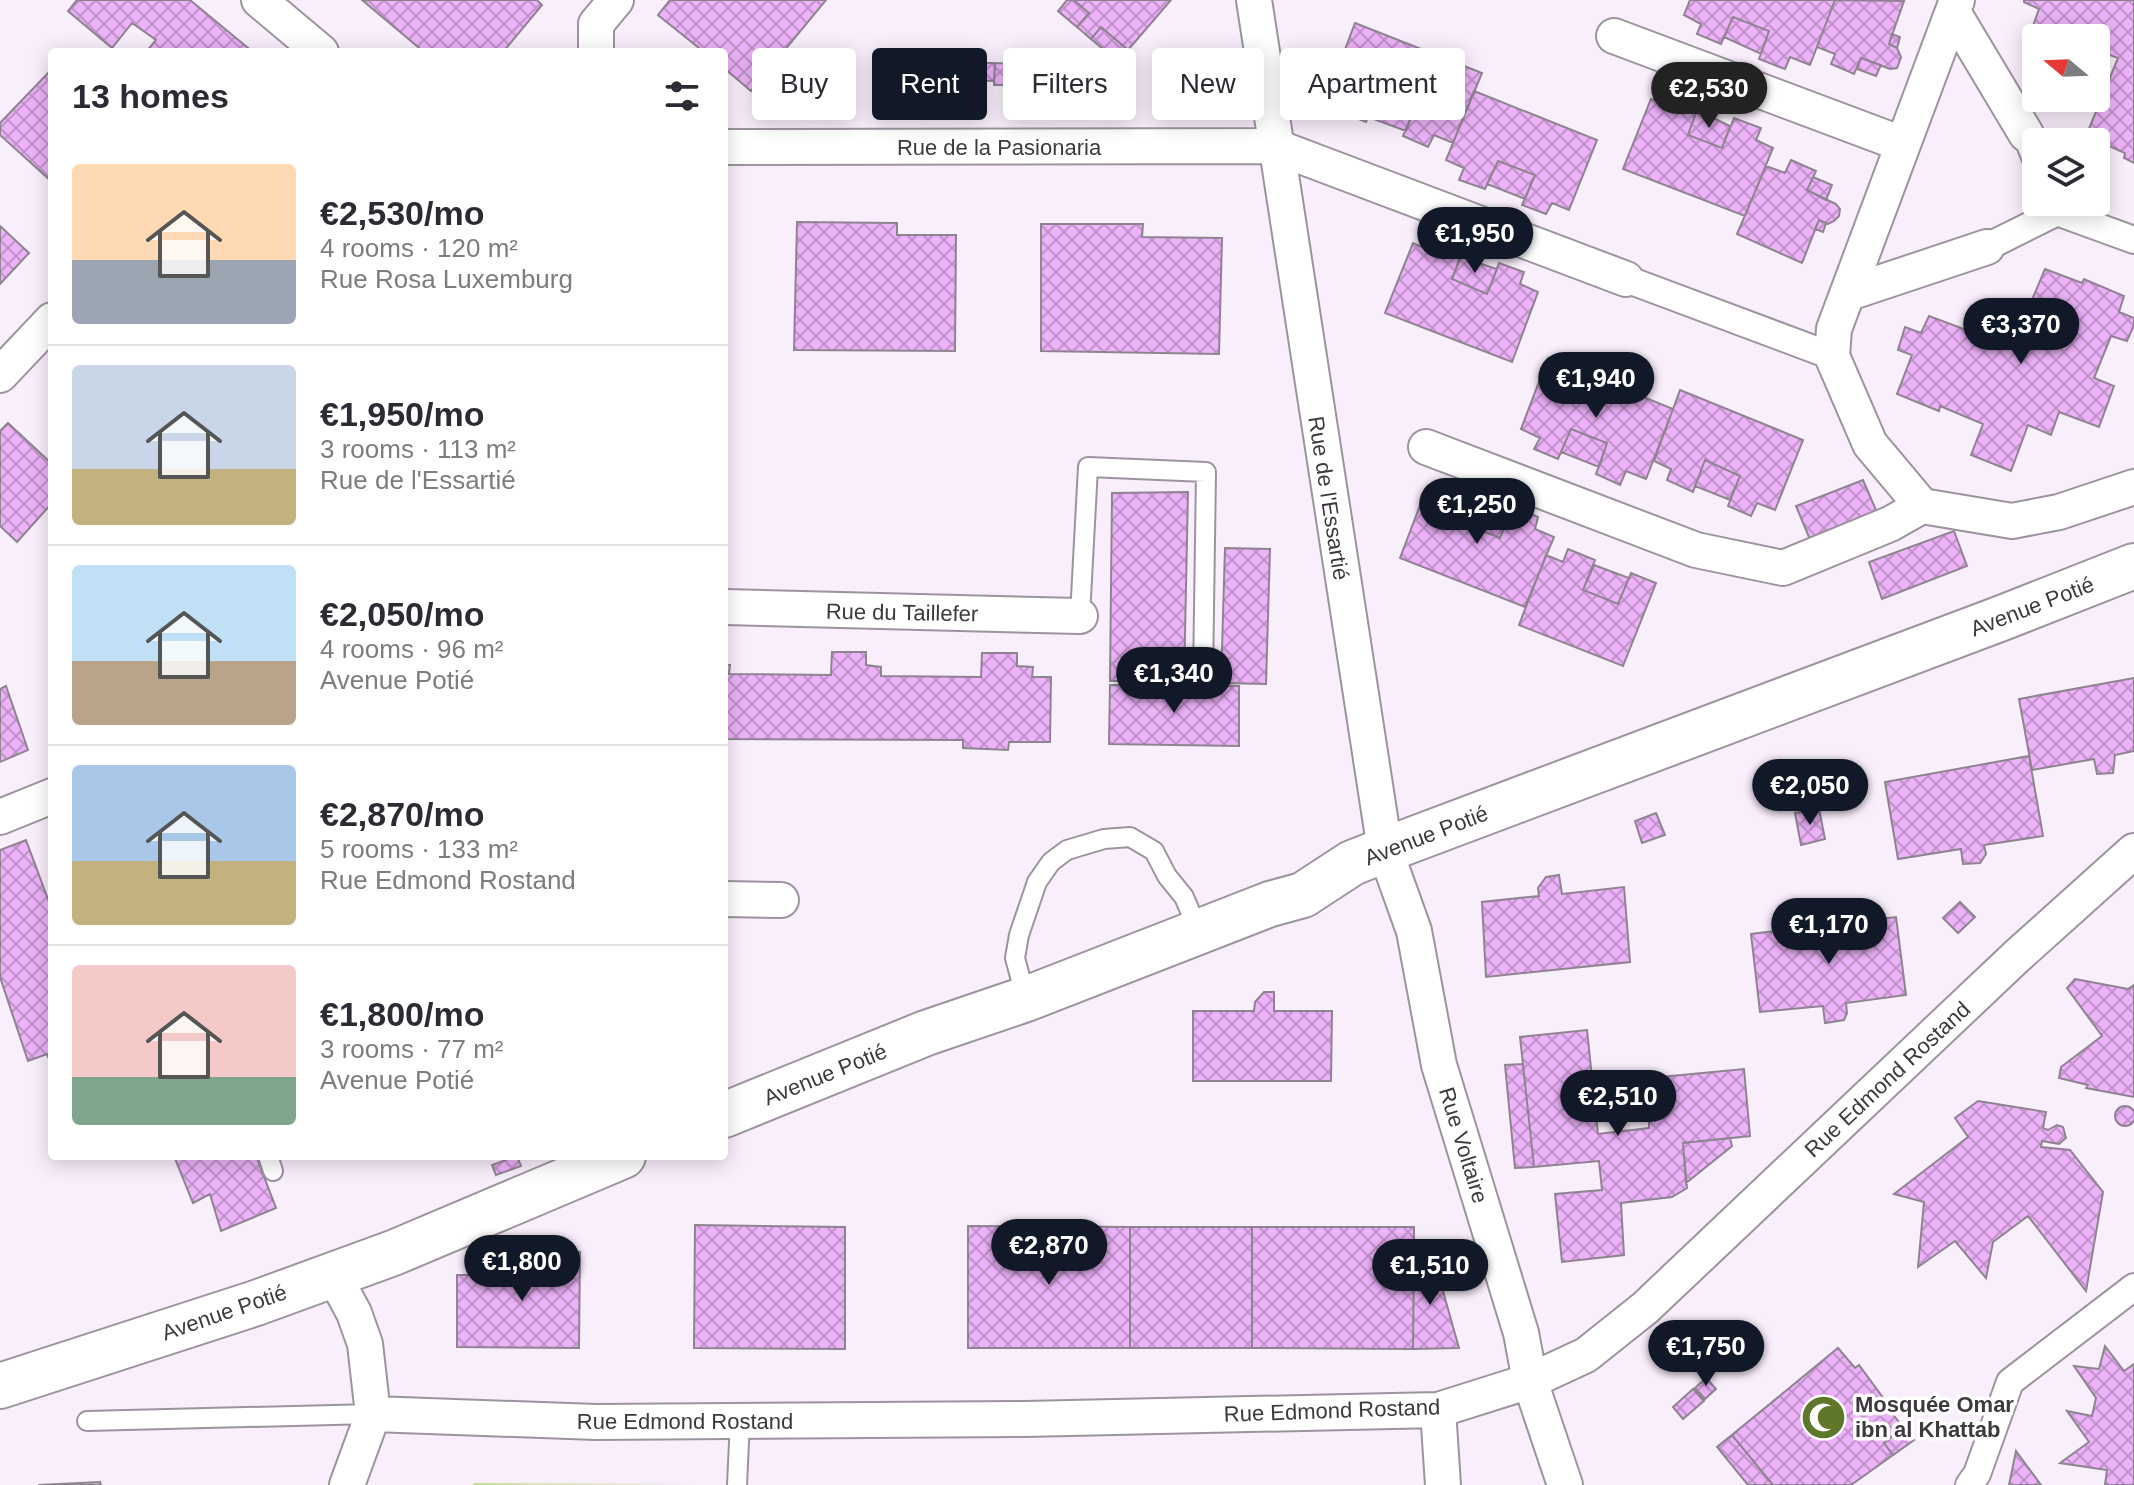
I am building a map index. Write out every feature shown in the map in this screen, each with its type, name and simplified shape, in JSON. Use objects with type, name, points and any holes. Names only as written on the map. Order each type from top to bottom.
[{"type":"street","points":[[259,0],[316,48]]},
{"type":"street","points":[[596,48],[596,24],[616,0]]},
{"type":"street","name":"Rue de l'Essartié","points":[[1254,0],[1274,146],[1385,850]]},
{"type":"street","points":[[1922,506],[1870,444],[1832,356],[1834,329],[1955,6]]},
{"type":"street","points":[[1955,6],[2022,130]]},
{"type":"street","points":[[1614,36],[1902,144]]},
{"type":"street","points":[[1274,146],[1832,356]]},
{"type":"street","name":"Rue de la Pasionaria","points":[[728,147],[1274,146]]},
{"type":"street","points":[[1849,293],[1987,247],[2040,216]]},
{"type":"street","points":[[2077,216],[2134,240]]},
{"type":"street","points":[[0,375],[48,324]]},
{"type":"street","points":[[1426,447],[1696,550],[1783,568],[1890,524],[1922,506],[2012,521],[2059,512],[2134,487]]},
{"type":"street","name":"Avenue Potié","points":[[728,1113],[926,1033],[1026,999],[1270,904],[1303,895],[1352,863],[1385,850],[2134,566]]},
{"type":"street","name":"Rue du Taillefer","points":[[728,607],[1080,616]]},
{"type":"street","points":[[0,817],[48,798]]},
{"type":"street","name":"Rue Voltaire","points":[[1385,850],[1414,931],[1439,1065],[1521,1333],[1530,1381],[1565,1485]]},
{"type":"street","name":"Rue Edmond Rostand","points":[[373,1414],[540,1422],[1025,1419],[1438,1410],[1530,1381],[1586,1355],[1645,1308],[2017,956],[2128,866]]},
{"type":"street","points":[[728,899],[781,900]]},
{"type":"street","name":"Avenue Potié","points":[[0,1386],[256,1303],[393,1253],[614,1160]]},
{"type":"street","points":[[333,1274],[354,1313],[365,1344],[373,1414],[347,1485]]},
{"type":"street","points":[[1969,1485],[1977,1474],[2010,1382],[2134,1287]]},
{"type":"street","points":[[1438,1410],[1443,1485]]},
{"type":"lane","points":[[1080,616],[1088,467],[1206,472],[1203,678]]},
{"type":"lane","points":[[1026,999],[1015,958],[1019,935],[1037,882],[1051,862],[1067,850],[1104,839],[1130,837],[1154,851],[1167,876],[1184,897],[1199,932]]},
{"type":"lane","name":"Rue Edmond Rostand","points":[[87,1421],[373,1414]]},
{"type":"lane","points":[[737,1485],[740,1421]]},
{"type":"green space","points":[[474,1483],[702,1484],[473,1485]]},
{"type":"building","points":[[77,0],[190,0],[248,48],[149,48],[156,40],[132,23],[112,48],[68,11]]},
{"type":"building","points":[[362,0],[537,0],[542,5],[506,48],[419,48]]},
{"type":"building","points":[[670,0],[826,0],[786,48],[752,48],[751,91],[728,71],[728,48],[699,48],[658,15]]},
{"type":"building","points":[[1067,0],[1074,0],[1089,13],[1077,27],[1058,11]]},
{"type":"building","points":[[1074,0],[1171,0],[1130,48],[1126,48],[1101,27],[1091,39],[1077,27],[1089,13]]},
{"type":"building","points":[[1690,0],[1835,0],[1810,65],[1790,57],[1785,69],[1759,59],[1769,31],[1733,17],[1721,44],[1697,34],[1701,24],[1684,15]]},
{"type":"building","points":[[1835,0],[1904,1],[1889,44],[1897,48],[1901,57],[1897,68],[1890,69],[1861,58],[1854,74],[1831,64],[1835,54],[1817,47]]},
{"type":"building","points":[[2134,0],[2134,163],[2124,158],[2125,153],[2110,146],[2110,128],[2089,128],[2096,112],[2110,112],[2110,78],[2118,58],[2110,55],[2110,24],[2034,24],[2039,9],[2024,2]]},
{"type":"building","points":[[1733,17],[1769,31],[1761,54],[1724,37]]},
{"type":"building","points":[[1355,23],[1418,48],[1346,48]]},
{"type":"building","points":[[1101,27],[1126,48],[1102,48],[1091,39]]},
{"type":"building","points":[[1892,34],[1900,37],[1897,48],[1889,44]]},
{"type":"building","points":[[1861,58],[1881,65],[1876,76],[1857,69]]},
{"type":"building","points":[[987,63],[995,63],[994,81],[987,81]]},
{"type":"building","points":[[995,63],[1003,63],[1003,85],[994,85]]},
{"type":"building","points":[[1465,66],[1482,73],[1465,114]]},
{"type":"building","points":[[48,73],[48,178],[0,135],[0,123]]},
{"type":"building","points":[[1474,91],[1597,140],[1569,210],[1552,203],[1546,214],[1522,205],[1535,175],[1498,161],[1485,189],[1459,180],[1464,168],[1446,160],[1462,120],[1465,120]]},
{"type":"building","points":[[1673,93],[1699,104],[1688,135],[1722,148],[1734,118],[1761,128],[1756,140],[1773,148],[1745,216],[1623,169],[1651,99],[1667,104]]},
{"type":"building","points":[[1697,110],[1730,126],[1722,148],[1688,135]]},
{"type":"building","points":[[1376,120],[1410,120],[1406,131]]},
{"type":"building","points":[[1410,120],[1463,120],[1453,143],[1434,135],[1428,147],[1403,136]]},
{"type":"building","points":[[1791,160],[1816,171],[1807,190],[1840,209],[1834,221],[1828,224],[1819,220],[1802,263],[1737,234],[1766,166],[1785,173]]},
{"type":"building","points":[[1498,161],[1535,175],[1525,199],[1487,184]]},
{"type":"building","points":[[1813,177],[1832,185],[1826,200],[1807,190]]},
{"type":"building","points":[[1819,220],[1826,223],[1823,232],[1815,229]]},
{"type":"building","points":[[797,222],[897,223],[897,235],[956,235],[955,351],[794,350]]},
{"type":"building","points":[[1041,224],[1143,224],[1142,237],[1222,238],[1219,354],[1041,351]]},
{"type":"building","points":[[0,226],[29,253],[0,284]]},
{"type":"building","points":[[1436,239],[1463,249],[1452,279],[1487,294],[1499,263],[1524,272],[1520,284],[1538,292],[1512,362],[1385,313],[1413,243],[1431,251]]},
{"type":"building","points":[[1461,257],[1497,269],[1487,294],[1452,279]]},
{"type":"building","points":[[2045,269],[2082,283],[2084,279],[2124,296],[2119,312],[2134,318],[2134,325],[2127,341],[2111,336],[2094,378],[2114,386],[2099,427],[2059,412],[2051,435],[2028,425],[2011,471],[1971,455],[1983,424],[1940,406],[1939,411],[1897,394],[1912,355],[1898,350],[1905,327],[1921,333],[1929,316],[2012,347]]},
{"type":"building","points":[[1548,358],[1673,409],[1646,479],[1626,471],[1620,485],[1596,474],[1607,443],[1571,429],[1558,459],[1534,449],[1540,438],[1521,429]]},
{"type":"building","points":[[1680,390],[1803,440],[1775,510],[1757,503],[1751,516],[1728,506],[1740,476],[1705,460],[1693,492],[1667,480],[1671,469],[1654,461]]},
{"type":"building","points":[[8,423],[48,460],[48,507],[17,542],[0,526],[0,431]]},
{"type":"building","points":[[1571,429],[1607,443],[1599,467],[1561,452]]},
{"type":"building","points":[[1705,460],[1740,476],[1730,500],[1695,486]]},
{"type":"building","points":[[1863,480],[1879,517],[1811,542],[1796,506]]},
{"type":"building","points":[[1450,482],[1475,494],[1465,524],[1500,538],[1513,506],[1538,517],[1535,529],[1554,537],[1525,607],[1400,558],[1427,487],[1446,495]]},
{"type":"building","points":[[1188,492],[1184,681],[1110,681],[1112,493]]},
{"type":"building","points":[[1474,498],[1510,514],[1500,538],[1465,524]]},
{"type":"building","points":[[1954,531],[1967,566],[1882,599],[1869,562]]},
{"type":"building","points":[[1225,548],[1270,549],[1266,684],[1221,683]]},
{"type":"building","points":[[1568,549],[1595,560],[1583,590],[1618,604],[1631,573],[1656,583],[1623,666],[1519,625],[1546,555],[1563,562]]},
{"type":"building","points":[[1594,565],[1629,578],[1618,604],[1583,590]]},
{"type":"building","points":[[832,652],[866,652],[866,665],[881,667],[881,676],[981,677],[982,653],[1017,653],[1017,666],[1033,667],[1032,677],[1051,677],[1050,742],[1009,742],[1008,750],[963,748],[963,740],[728,739],[728,665],[729,674],[831,675]]},
{"type":"building","points":[[2134,678],[2134,751],[2115,755],[2113,773],[2097,774],[2094,759],[2032,770],[2019,699]]},
{"type":"building","points":[[1110,685],[1239,686],[1239,746],[1109,744]]},
{"type":"building","points":[[6,686],[28,750],[0,762],[0,689]]},
{"type":"building","points":[[2029,756],[2043,836],[1984,845],[1986,854],[1980,863],[1963,864],[1961,849],[1898,859],[1885,782]]},
{"type":"building","points":[[1819,809],[1825,839],[1801,845],[1795,813]]},
{"type":"building","points":[[1656,813],[1665,835],[1642,843],[1635,821]]},
{"type":"building","points":[[26,840],[48,899],[48,1056],[47,1054],[28,1061],[0,977],[0,850]]},
{"type":"building","points":[[1559,875],[1562,894],[1624,887],[1630,962],[1486,977],[1482,902],[1539,896],[1538,888],[1546,877]]},
{"type":"building","points":[[1960,902],[1975,917],[1958,933],[1943,918]]},
{"type":"building","points":[[1896,917],[1906,995],[1846,1003],[1844,1020],[1825,1023],[1823,1006],[1760,1012],[1751,934]]},
{"type":"building","points":[[2075,979],[2128,989],[2134,985],[2134,1097],[2086,1088],[2088,1085],[2059,1078],[2061,1067],[2102,1036],[2067,988]]},
{"type":"building","points":[[1264,992],[1274,992],[1274,1011],[1332,1011],[1331,1081],[1193,1081],[1193,1011],[1254,1011],[1255,1002]]},
{"type":"building","points":[[1587,1030],[1598,1134],[1649,1128],[1649,1113],[1663,1110],[1661,1077],[1744,1069],[1750,1136],[1683,1143],[1687,1188],[1672,1197],[1621,1203],[1624,1255],[1562,1262],[1555,1194],[1602,1190],[1599,1161],[1534,1167],[1520,1037]]},
{"type":"building","points":[[1523,1064],[1534,1167],[1515,1168],[1505,1065]]},
{"type":"building","points":[[1978,1101],[2046,1112],[2043,1128],[2063,1127],[2066,1138],[2059,1144],[2042,1141],[2041,1147],[2070,1150],[2103,1192],[2086,1291],[2028,1216],[1993,1242],[1986,1278],[1955,1241],[1918,1267],[1924,1202],[1894,1194],[1968,1137],[1955,1118]]},
{"type":"building","points":[[2125,1106],[2132,1109],[2135,1116],[2132,1123],[2125,1126],[2118,1123],[2115,1116],[2118,1109]]},
{"type":"building","points":[[1730,1138],[1732,1146],[1686,1183],[1683,1143]]},
{"type":"building","points":[[176,1160],[258,1160],[276,1208],[221,1231],[210,1194],[193,1203]]},
{"type":"building","points":[[519,1160],[521,1166],[496,1175],[492,1165]]},
{"type":"building","points":[[695,1225],[845,1227],[845,1349],[694,1348]]},
{"type":"building","points":[[968,1226],[1130,1227],[1130,1348],[968,1348]]},
{"type":"building","points":[[1130,1227],[1252,1227],[1252,1348],[1130,1348]]},
{"type":"building","points":[[1252,1227],[1414,1227],[1413,1349],[1252,1348]]},
{"type":"building","points":[[508,1251],[580,1252],[579,1348],[457,1347],[457,1275],[507,1275]]},
{"type":"building","points":[[1414,1252],[1432,1252],[1459,1348],[1413,1349]]},
{"type":"building","points":[[2105,1346],[2124,1371],[2134,1364],[2134,1485],[2105,1485],[2107,1470],[2060,1463],[2089,1442],[2067,1411],[2092,1416],[2096,1398],[2074,1366],[2099,1369]]},
{"type":"building","name":"Mosquée Omar ibn al Khattab","points":[[1838,1348],[1855,1368],[1859,1365],[1903,1427],[1884,1443],[1893,1455],[1851,1485],[1773,1485],[1732,1435]]},
{"type":"building","points":[[1706,1378],[1716,1389],[1705,1399],[1695,1388]]},
{"type":"building","points":[[1693,1389],[1704,1401],[1683,1419],[1673,1407]]},
{"type":"building","points":[[1903,1427],[1914,1440],[1893,1455],[1884,1443]]},
{"type":"building","points":[[1732,1435],[1773,1485],[1748,1485],[1717,1447]]},
{"type":"building","points":[[2016,1451],[2041,1485],[2009,1485]]},
{"type":"building","points":[[100,1482],[101,1485],[38,1485]]},
{"type":"place","name":"Mosquée Omar ibn al Khattab","points":[[1824,1417]]}]
